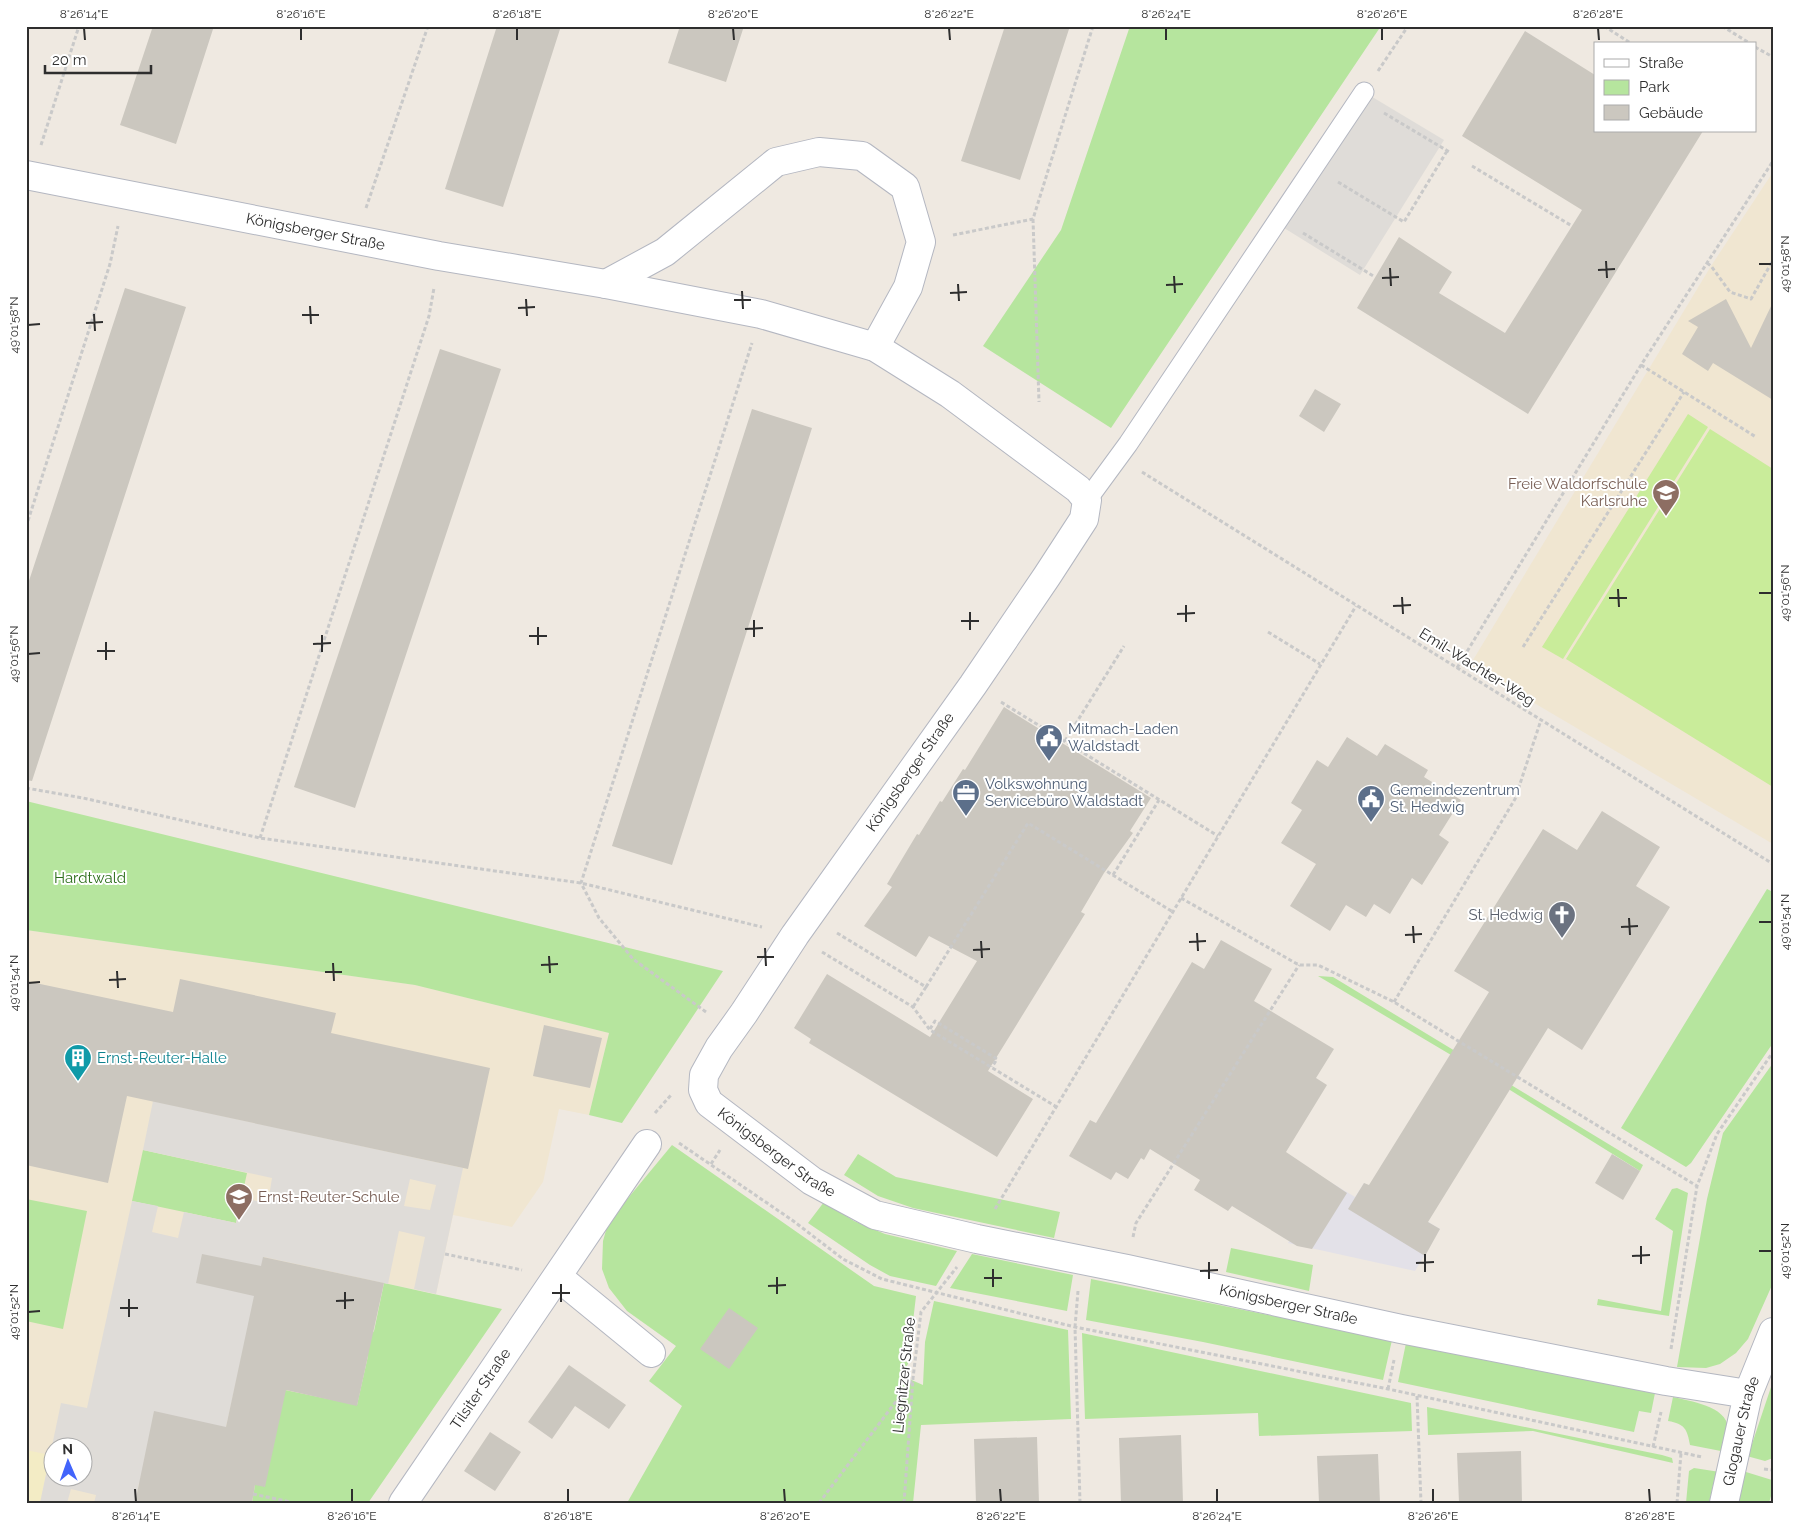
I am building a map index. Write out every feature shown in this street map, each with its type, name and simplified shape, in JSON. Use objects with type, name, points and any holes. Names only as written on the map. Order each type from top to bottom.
[{"type":"street","points":[[606,284],[665,252],[776,162],[819,152],[862,156],[905,188],[921,242],[908,287],[875,347]]},
{"type":"street","name":"Königsberger Straße","points":[[29,176],[439,256],[606,284],[761,314],[875,347],[950,394],[1078,489],[1087,500],[1084,519],[973,685],[794,935],[744,1013],[729,1032],[704,1075],[703,1090],[709,1103],[812,1181],[875,1214],[977,1239],[1127,1269],[1401,1329],[1748,1394]]},
{"type":"street","name":"Tilsiter Straße","points":[[403,1503],[558,1277],[659,1140]]},
{"type":"street","points":[[558,1277],[651,1353]]},
{"type":"street","name":"Glogauer Straße","points":[[1724,1503],[1748,1394],[1773,1332]]},
{"type":"lane","points":[[1087,500],[1118,458],[1362,95]]},
{"type":"path","points":[[29,176],[80,26]]},
{"type":"path","points":[[358,240],[367,206],[428,26]]},
{"type":"path","points":[[1039,402],[1033,218],[1092,26]]},
{"type":"path","points":[[1408,26],[1362,95],[1451,153]]},
{"type":"path","points":[[1604,26],[1629,42]]},
{"type":"path","points":[[1722,26],[1748,42]]},
{"type":"path","points":[[1756,48],[1773,57]]},
{"type":"path","points":[[1314,167],[1404,222],[1447,151]]},
{"type":"path","points":[[1457,668],[1641,365],[1773,161]]},
{"type":"path","points":[[1472,166],[1572,226]]},
{"type":"path","points":[[26,527],[110,264],[125,195]]},
{"type":"path","points":[[921,242],[1033,218]]},
{"type":"path","points":[[1279,218],[1375,277]]},
{"type":"path","points":[[260,838],[429,316],[439,256]]},
{"type":"path","points":[[1706,262],[1730,292],[1751,300],[1773,260]]},
{"type":"path","points":[[729,1032],[702,1009],[633,959],[599,918],[581,883],[761,314]]},
{"type":"path","points":[[1641,365],[1756,437]]},
{"type":"path","points":[[1523,647],[1684,392]]},
{"type":"path","name":"Emil-Wachter-Weg","points":[[1118,458],[1773,864]]},
{"type":"path","name":"Liegnitzer Straße","points":[[904,1503],[913,1378],[921,1312],[977,1239],[1356,606]]},
{"type":"path","points":[[1268,632],[1320,664]]},
{"type":"path","points":[[1065,741],[1124,646]]},
{"type":"path","points":[[973,685],[1218,836]]},
{"type":"path","points":[[1394,1002],[1515,799],[1541,720]]},
{"type":"path","points":[[26,788],[83,798],[260,838],[581,883],[794,935]]},
{"type":"path","points":[[1113,875],[1159,800]]},
{"type":"path","points":[[913,1007],[1028,823],[1173,912]]},
{"type":"path","points":[[1181,898],[1299,965],[1318,965],[1394,1002],[1697,1186]]},
{"type":"path","points":[[838,933],[926,987]]},
{"type":"path","points":[[825,953],[913,1007],[930,1030],[1056,1106]]},
{"type":"path","points":[[1127,1269],[1136,1223],[1299,965]]},
{"type":"path","points":[[930,1030],[935,1021],[997,1059],[992,1067]]},
{"type":"path","points":[[1653,1447],[1666,1380],[1697,1186],[1718,1134],[1773,1052]]},
{"type":"path","points":[[704,1075],[671,1095],[642,1127],[659,1140],[792,1220],[843,1259],[882,1280],[1075,1327],[1417,1396],[1732,1463]]},
{"type":"path","points":[[445,1254],[504,1267]]},
{"type":"path","points":[[1080,1503],[1075,1327],[1082,1260]]},
{"type":"path","points":[[819,1503],[913,1378]]},
{"type":"path","points":[[1417,1396],[1421,1503]]},
{"type":"path","points":[[1677,1503],[1681,1453]]},
{"type":"path","points":[[253,1494],[295,1503]]},
{"type":"shaded area","points":[[1364,92],[1444,140],[1360,275],[1276,223]]},
{"type":"shaded area","name":"Freie Waldorfschule Karlsruhe","points":[[1773,172],[1773,844],[1470,665],[1711,266]]},
{"type":"shaded area","name":"Ernst-Reuter-Schule","points":[[26,930],[416,985],[609,1033],[589,1115],[559,1109],[543,1182],[512,1227],[453,1215],[436,1294],[384,1283],[357,1406],[276,1437],[252,1503],[26,1503]]},
{"type":"shaded area","points":[[153,1101],[463,1168],[436,1294],[414,1289],[425,1237],[399,1231],[388,1284],[264,1257],[224,1436],[155,1412],[144,1461],[150,1484],[139,1483],[135,1503],[94,1503],[96,1495],[71,1489],[67,1503],[40,1503],[44,1486],[92,1486],[92,1436],[54,1436],[61,1403],[87,1408],[132,1201],[158,1206],[152,1232],[178,1238],[184,1212],[236,1223],[241,1198],[268,1203],[272,1178],[143,1150]],"holes":[[[410,1179],[436,1185],[430,1210],[404,1206]]]},
{"type":"shaded area","points":[[1327,1180],[1355,1197],[1364,1183],[1440,1229],[1415,1271],[1288,1243]]},
{"type":"green space","points":[[1130,26],[1381,26],[1111,428],[983,346],[1061,230]]},
{"type":"green space","points":[[1688,414],[1708,427],[1563,659],[1542,647]]},
{"type":"green space","points":[[1710,429],[1773,469],[1773,787],[1566,659]]},
{"type":"green space","name":"Hardtwald","points":[[26,801],[723,971],[622,1123],[589,1115],[609,1033],[415,985],[26,930]]},
{"type":"green space","points":[[1767,889],[1773,892],[1773,1043],[1691,1163],[1686,1167],[1621,1128]]},
{"type":"green space","points":[[1318,976],[1333,977],[1643,1165],[1640,1171],[1510,1090]]},
{"type":"green space","points":[[1773,1063],[1773,1283],[1748,1339],[1736,1353],[1720,1364],[1706,1368],[1677,1367],[1707,1199],[1723,1133]]},
{"type":"green space","points":[[672,1145],[874,1286],[916,1296],[908,1364],[900,1375],[923,1385],[925,1342],[934,1301],[1068,1330],[1071,1419],[921,1425],[913,1503],[627,1503],[682,1406],[649,1381],[676,1346],[627,1311],[609,1288],[602,1269],[603,1241],[610,1216],[619,1209]]},
{"type":"green space","points":[[143,1150],[247,1173],[236,1223],[132,1201]]},
{"type":"green space","points":[[858,1154],[896,1177],[1060,1212],[1054,1238],[913,1208],[878,1196],[844,1175]]},
{"type":"green space","points":[[1677,1188],[1688,1193],[1669,1316],[1597,1305],[1598,1299],[1661,1311],[1673,1231],[1655,1219],[1672,1189]]},
{"type":"green space","points":[[26,1199],[87,1211],[63,1329],[26,1321]]},
{"type":"green space","points":[[824,1202],[854,1221],[885,1234],[957,1251],[936,1286],[890,1276],[870,1265],[808,1223]]},
{"type":"green space","points":[[1231,1248],[1313,1265],[1309,1291],[1226,1272]]},
{"type":"green space","points":[[972,1254],[1073,1275],[1067,1311],[950,1288]]},
{"type":"green space","points":[[1091,1279],[1392,1340],[1383,1380],[1203,1342],[1086,1320]]},
{"type":"green space","points":[[384,1283],[502,1309],[368,1503],[252,1503],[255,1485],[261,1385],[357,1405],[368,1356],[358,1353],[374,1331]]},
{"type":"green space","points":[[1082,1333],[1411,1403],[1412,1431],[1259,1436],[1258,1413],[1085,1419]]},
{"type":"green space","points":[[1406,1343],[1655,1393],[1651,1413],[1639,1411],[1634,1432],[1398,1382]]},
{"type":"green space","points":[[1773,1381],[1773,1458],[1765,1461],[1743,1455],[1747,1443],[1752,1444]]},
{"type":"green space","points":[[1673,1397],[1706,1406],[1721,1414],[1728,1428],[1726,1452],[1690,1445],[1684,1428],[1668,1421]]},
{"type":"green space","points":[[1427,1407],[1662,1455],[1672,1458],[1673,1463],[1533,1431],[1428,1435]]},
{"type":"green space","points":[[1694,1468],[1720,1472],[1716,1485],[1713,1485],[1709,1503],[1686,1503],[1689,1471]]},
{"type":"green space","points":[[1746,1472],[1772,1480],[1773,1489],[1769,1503],[1736,1503],[1739,1474]]},
{"type":"sand","points":[[26,1450],[42,1453],[42,1486],[44,1486],[40,1503],[26,1503]]},
{"type":"building","points":[[153,26],[214,26],[176,144],[120,125]]},
{"type":"building","points":[[497,26],[561,26],[503,207],[445,189]]},
{"type":"building","points":[[680,26],[744,26],[726,82],[668,63]]},
{"type":"building","points":[[1005,26],[1070,26],[1020,180],[961,161]]},
{"type":"building","points":[[1525,31],[1594,74],[1594,132],[1702,132],[1528,414],[1357,308],[1399,237],[1452,272],[1439,293],[1505,333],[1582,210],[1462,136]]},
{"type":"building","points":[[125,288],[186,307],[32,781],[26,780],[26,590]]},
{"type":"building","points":[[1726,299],[1751,348],[1773,302],[1773,400],[1713,363],[1708,371],[1682,354],[1698,327],[1688,321]]},
{"type":"building","points":[[440,349],[501,369],[355,808],[294,787]]},
{"type":"building","points":[[1315,389],[1341,404],[1324,432],[1299,416]]},
{"type":"building","points":[[752,409],[812,428],[672,865],[612,846]]},
{"type":"building","points":[[1004,707],[1151,798],[1130,831],[1133,833],[1104,873],[1081,912],[1085,914],[988,1071],[1033,1099],[997,1157],[809,1043],[811,1039],[794,1028],[827,974],[930,1037],[977,961],[929,936],[916,957],[864,926],[892,887],[887,884],[917,834],[919,835],[963,769],[965,770]]},
{"type":"building","name":"Gemeindezentrum St. Hedwig","points":[[1347,737],[1377,756],[1385,744],[1428,770],[1424,777],[1461,800],[1439,835],[1449,842],[1422,885],[1412,878],[1390,914],[1374,904],[1366,917],[1346,905],[1330,931],[1290,906],[1316,864],[1281,843],[1302,810],[1291,803],[1317,760],[1328,767]]},
{"type":"building","name":"St. Hedwig","points":[[1602,811],[1660,847],[1636,886],[1670,907],[1582,1050],[1548,1028],[1428,1222],[1440,1229],[1425,1256],[1348,1209],[1364,1183],[1369,1185],[1489,992],[1454,971],[1543,829],[1577,850]]},
{"type":"building","points":[[1221,940],[1272,969],[1254,1001],[1334,1049],[1316,1078],[1327,1085],[1286,1152],[1347,1193],[1312,1249],[1297,1246],[1232,1206],[1228,1211],[1194,1190],[1200,1180],[1150,1149],[1144,1160],[1141,1158],[1128,1179],[1116,1172],[1111,1180],[1069,1156],[1090,1120],[1096,1123],[1192,962],[1204,969]]},
{"type":"building","points":[[180,979],[336,1013],[331,1033],[490,1068],[468,1169],[127,1096],[108,1183],[26,1165],[26,981],[173,1012]]},
{"type":"building","points":[[544,1025],[602,1038],[590,1088],[533,1076]]},
{"type":"building","points":[[1612,1154],[1640,1171],[1623,1200],[1595,1183]]},
{"type":"building","points":[[202,1254],[261,1266],[263,1257],[384,1283],[357,1406],[286,1390],[265,1487],[255,1485],[252,1503],[135,1503],[154,1411],[226,1427],[254,1296],[196,1283]]},
{"type":"building","points":[[729,1308],[758,1328],[729,1369],[700,1349]]},
{"type":"building","points":[[569,1365],[626,1405],[609,1429],[575,1406],[552,1439],[528,1422]]},
{"type":"building","points":[[490,1432],[521,1452],[495,1491],[464,1471]]},
{"type":"building","points":[[1181,1435],[1183,1503],[1121,1503],[1119,1438]]},
{"type":"building","points":[[1037,1437],[1039,1503],[976,1503],[974,1439]]},
{"type":"building","points":[[1521,1451],[1522,1503],[1459,1503],[1457,1453]]},
{"type":"building","points":[[1378,1454],[1380,1503],[1319,1503],[1317,1456]]},
{"type":"place","name":"Freie Waldorfschule Karlsruhe","points":[[1666,517]]},
{"type":"place","name":"Mitmach-Laden Waldstadt","points":[[1049,762]]},
{"type":"place","name":"Volkswohnung Servicebüro Waldstadt","points":[[966,817]]},
{"type":"place","name":"Gemeindezentrum St. Hedwig","points":[[1371,823]]},
{"type":"place","name":"St. Hedwig","points":[[1562,939]]},
{"type":"place","name":"Ernst-Reuter-Halle","points":[[78,1082]]},
{"type":"place","name":"Ernst-Reuter-Schule","points":[[239,1221]]}]
